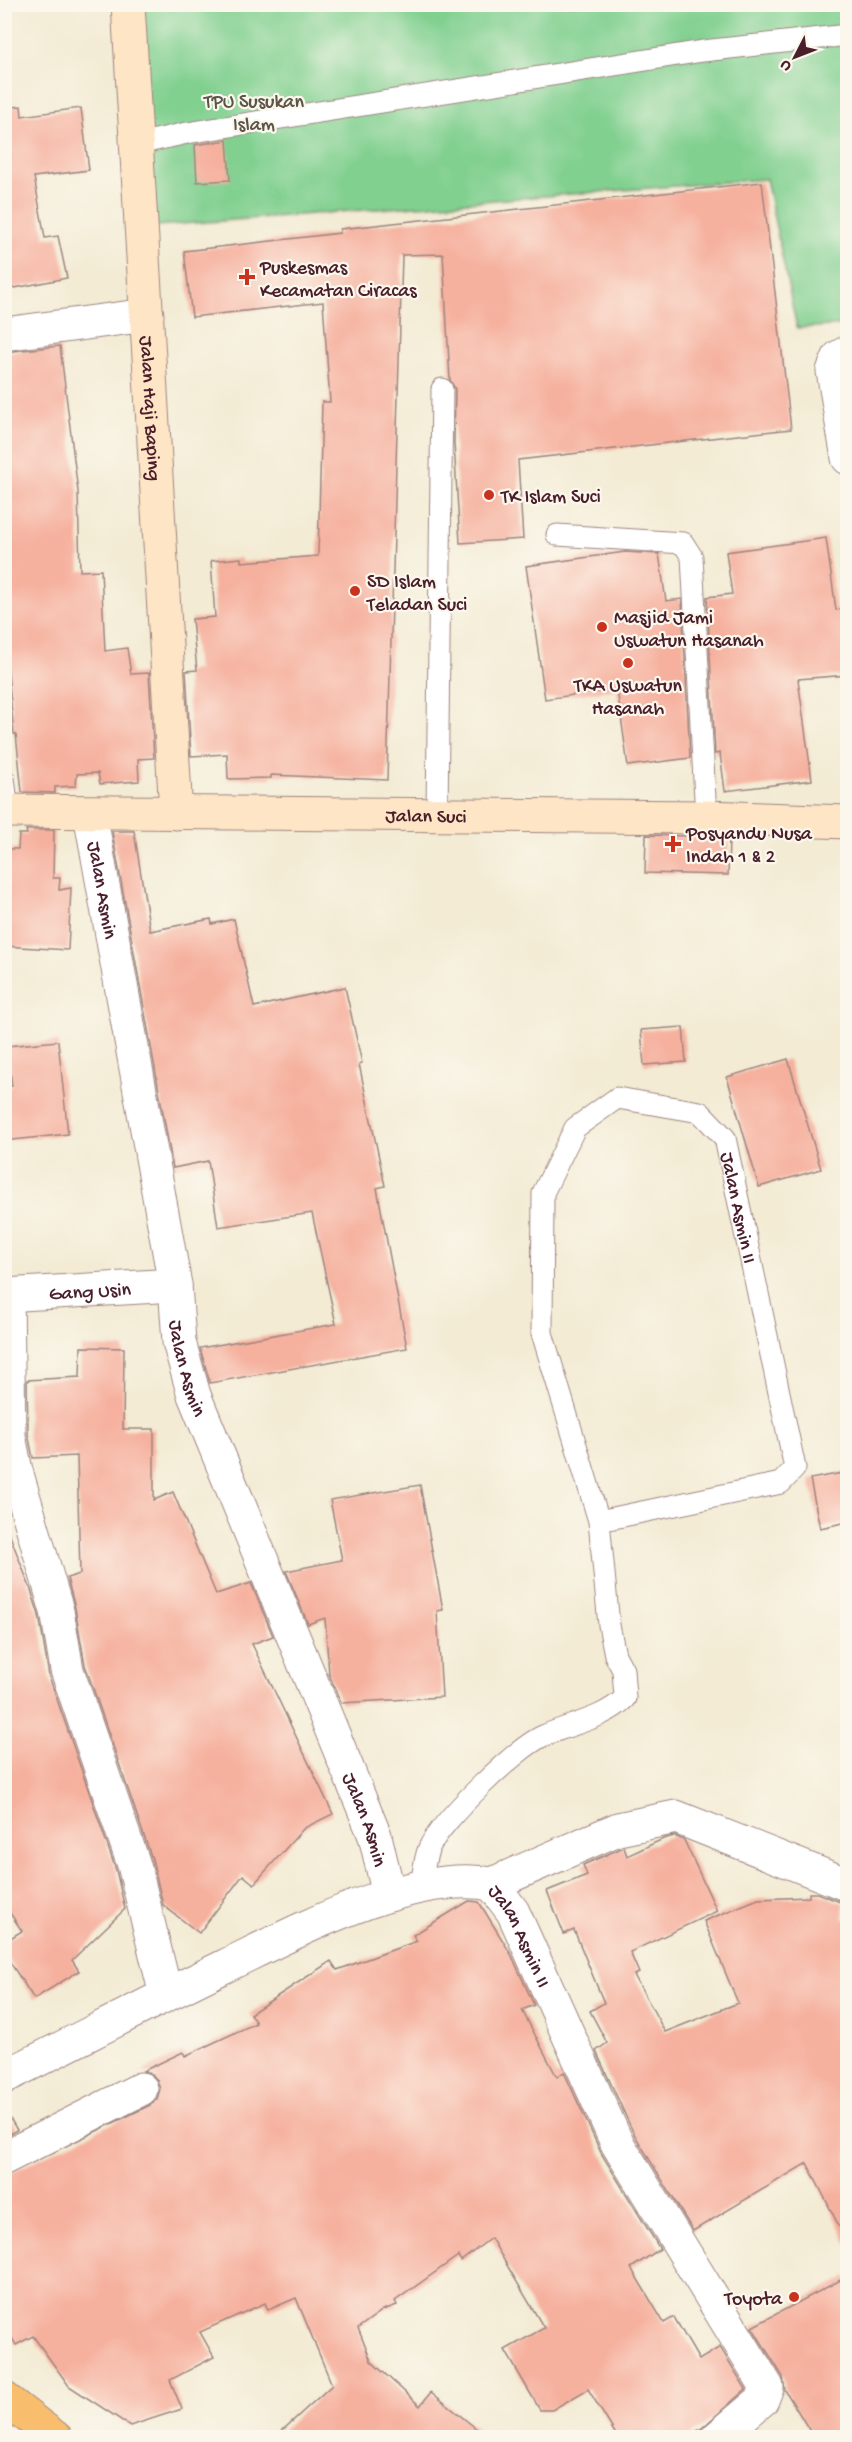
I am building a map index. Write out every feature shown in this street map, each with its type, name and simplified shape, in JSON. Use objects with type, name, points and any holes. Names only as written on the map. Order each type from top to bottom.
[{"type":"main road","points":[[4,2398],[56,2438]]},
{"type":"street","name":"Jalan Haji Baping","points":[[128,4],[176,813]]},
{"type":"street","points":[[4,334],[147,315]]},
{"type":"street","points":[[848,352],[839,357],[833,371],[848,458]]},
{"type":"street","name":"Jalan Suci","points":[[6,811],[706,817],[848,822]]},
{"type":"street","name":"Jalan Asmin","points":[[90,813],[175,1285],[179,1342],[194,1395],[375,1836],[389,1895]]},
{"type":"street","name":"Gang Usin","points":[[6,1295],[175,1285]]},
{"type":"street","points":[[6,1295],[9,1436],[16,1471],[57,1611],[67,1671],[134,1865],[166,1995]]},
{"type":"street","points":[[492,1884],[618,1829],[676,1817],[848,1885]]},
{"type":"street","name":"Jalan Asmin II","points":[[4,2077],[311,1925],[389,1895],[474,1881],[492,1884],[513,1912],[617,2143],[767,2387],[762,2400],[717,2438]]},
{"type":"street","points":[[4,2158],[141,2089]]},
{"type":"lane","points":[[138,144],[187,133],[703,51],[848,35]]},
{"type":"lane","points":[[436,815],[442,389]]},
{"type":"lane","points":[[557,535],[683,543],[688,549],[692,557],[706,817]]},
{"type":"lane","points":[[4,779],[6,811]]},
{"type":"lane","name":"Jalan Asmin II","points":[[616,1098],[700,1112],[725,1138],[795,1468],[781,1483],[599,1521],[542,1334],[543,1193],[575,1128],[616,1098]]},
{"type":"lane","points":[[421,1888],[428,1850],[437,1833],[446,1820],[492,1777],[540,1738],[614,1709],[625,1698],[623,1670],[615,1655],[609,1625],[599,1521]]},
{"type":"green space","name":"TPU Susukan Islam","points":[[137,5],[847,5],[847,325],[797,328],[766,179],[156,226]]},
{"type":"building","points":[[21,106],[22,116],[81,108],[89,170],[34,177],[45,238],[58,236],[67,278],[4,290],[4,108]]},
{"type":"building","points":[[227,140],[230,180],[197,182],[195,145]]},
{"type":"building","points":[[762,182],[791,429],[518,460],[523,539],[460,543],[454,443],[455,389],[450,380],[443,254],[402,255],[387,780],[271,775],[271,778],[228,779],[227,754],[191,756],[186,671],[197,670],[192,619],[215,617],[211,561],[241,558],[241,562],[318,556],[322,402],[330,402],[323,302],[192,317],[184,251],[340,233],[340,229]]},
{"type":"building","points":[[60,346],[78,492],[80,571],[101,570],[105,651],[127,648],[131,674],[149,673],[154,758],[138,759],[139,781],[100,784],[98,773],[77,774],[76,786],[55,787],[55,793],[22,792],[4,633],[4,352]]},
{"type":"building","points":[[826,538],[836,610],[844,609],[848,675],[798,679],[812,780],[725,791],[720,753],[715,754],[707,597],[732,594],[726,552]]},
{"type":"building","name":"Masjid Jami Uswatun Hasanah","points":[[625,552],[659,554],[666,601],[682,599],[690,758],[628,766],[617,689],[545,699],[526,566]]},
{"type":"building","points":[[26,830],[54,830],[53,878],[60,878],[59,890],[71,888],[68,950],[4,946],[4,849],[18,849],[19,834],[27,834]]},
{"type":"building","points":[[112,831],[134,831],[150,931],[211,919],[212,924],[234,919],[254,1007],[345,987],[385,1186],[377,1188],[407,1348],[210,1383],[200,1348],[336,1324],[312,1213],[218,1227],[208,1161],[173,1168]]},
{"type":"building","points":[[646,835],[729,837],[728,875],[645,873]]},
{"type":"building","points":[[683,1027],[686,1062],[644,1065],[641,1030]]},
{"type":"building","points":[[58,1041],[68,1134],[4,1141],[4,1087],[12,1086],[7,1046]]},
{"type":"building","points":[[788,1059],[821,1169],[759,1187],[727,1077]]},
{"type":"building","points":[[81,1347],[124,1348],[123,1429],[154,1429],[154,1500],[173,1492],[216,1594],[251,1583],[273,1636],[252,1644],[333,1814],[304,1828],[254,1884],[243,1875],[199,1933],[163,1905],[152,1859],[85,1665],[67,1578],[80,1574],[77,1456],[33,1458],[28,1434],[27,1380],[80,1377]]},
{"type":"building","points":[[848,1472],[848,1522],[820,1528],[810,1479]]},
{"type":"building","points":[[420,1485],[443,1610],[437,1611],[442,1697],[341,1703],[329,1674],[325,1618],[308,1624],[286,1571],[342,1560],[330,1500]]},
{"type":"building","points":[[4,1528],[7,1528],[39,1615],[49,1676],[116,1870],[125,1909],[72,1960],[79,1971],[34,1999],[4,1953],[4,1942],[22,1931],[4,1904]]},
{"type":"building","points":[[674,1836],[684,1840],[717,1911],[630,1952],[639,1973],[634,1975],[665,2032],[738,2003],[704,1921],[758,1899],[809,1897],[809,1893],[817,1893],[843,1903],[844,1919],[848,1919],[848,2244],[807,2163],[693,2231],[634,2134],[596,2051],[607,2043],[590,2011],[604,2003],[574,1930],[564,1934],[547,1891],[587,1875],[583,1865],[624,1847],[627,1856]]},
{"type":"building","points":[[469,1901],[479,1902],[511,1954],[534,2005],[522,2010],[557,2077],[564,2072],[601,2153],[660,2249],[631,2268],[664,2323],[674,2317],[699,2360],[720,2347],[746,2389],[702,2428],[686,2438],[618,2438],[588,2389],[552,2410],[540,2410],[505,2350],[544,2328],[491,2238],[461,2261],[458,2256],[395,2301],[397,2305],[383,2310],[358,2328],[371,2361],[420,2406],[431,2392],[488,2438],[274,2438],[332,2385],[296,2298],[268,2310],[265,2303],[200,2332],[214,2357],[170,2380],[182,2409],[130,2426],[69,2386],[33,2336],[16,2345],[4,2324],[4,2176],[150,2105],[157,2099],[160,2089],[152,2074],[143,2071],[183,2052],[185,2056],[256,2023],[250,2014],[331,1961],[337,1970],[417,1941],[413,1935]]},
{"type":"building","points":[[4,2108],[17,2130],[4,2137]]},
{"type":"building","points":[[848,2276],[848,2438],[814,2438],[785,2390],[783,2377],[752,2327]]},
{"type":"place","name":"Puskesmas Kecamatan Ciracas","points":[[247,277]]},
{"type":"place","name":"TK Islam Suci","points":[[489,495]]},
{"type":"place","name":"SD Islam Teladan Suci","points":[[355,591]]},
{"type":"place","name":"Masjid Jami Uswatun Hasanah","points":[[602,627]]},
{"type":"place","name":"TKA Uswatun Hasanah","points":[[628,663]]},
{"type":"place","name":"Posyandu Nusa Indah 1 & 2","points":[[673,844]]},
{"type":"place","name":"Toyota","points":[[794,2297]]}]
